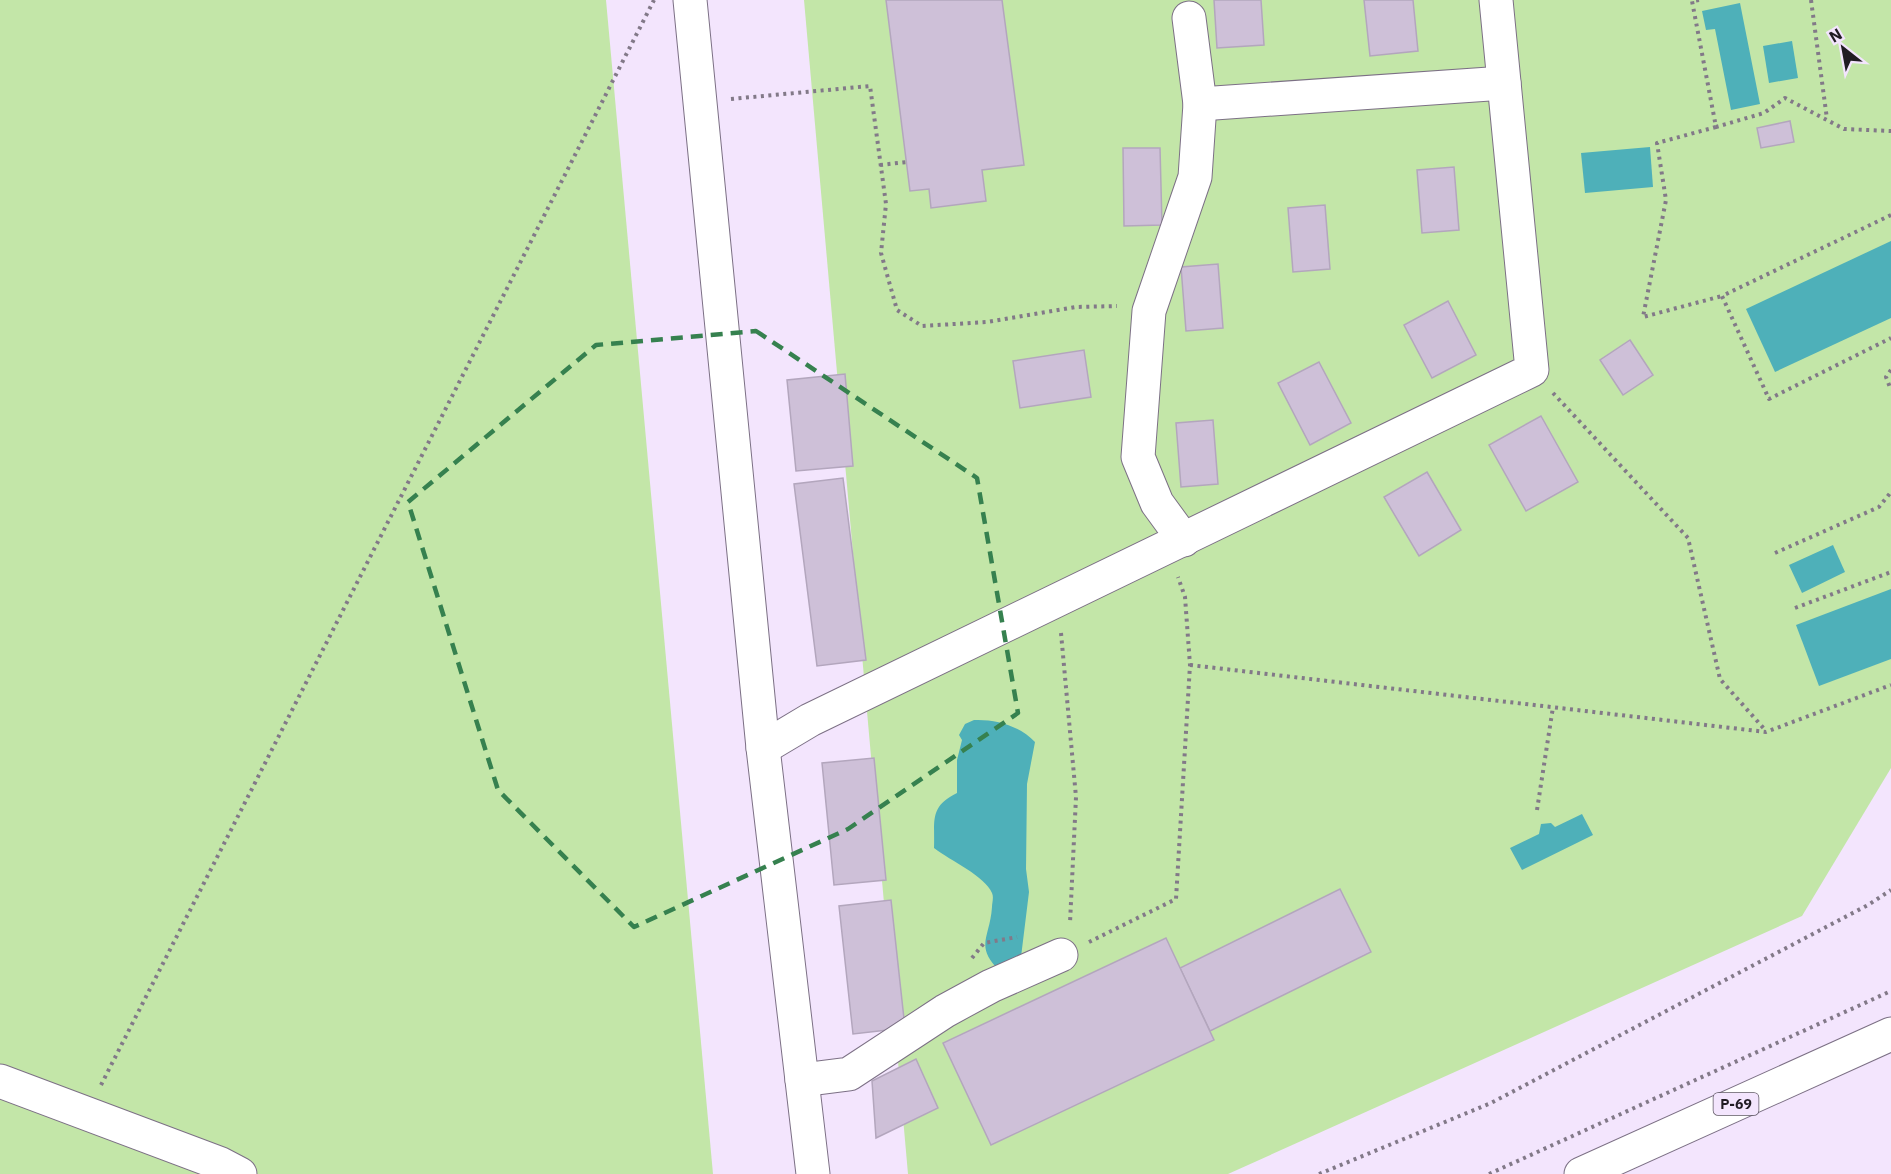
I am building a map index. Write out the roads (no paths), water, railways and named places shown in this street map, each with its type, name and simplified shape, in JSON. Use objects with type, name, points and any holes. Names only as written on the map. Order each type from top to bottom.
[{"type":"main road","points":[[690,0],[763,748],[813,1174]]},
{"type":"main road","points":[[763,748],[810,720],[1058,602],[1532,370],[1496,0]]},
{"type":"main road","points":[[1176,544],[1138,457],[1149,311],[1195,177],[1200,104],[1189,18]]},
{"type":"main road","points":[[1200,104],[1504,83]]},
{"type":"main road","points":[[801,1080],[849,1074],[945,1011],[991,986],[1062,940]]},
{"type":"main road","name":"Р-69","points":[[1581,1174],[1891,1034]]},
{"type":"main road","points":[[0,1081],[221,1164],[240,1174]]},
{"type":"water","points":[[1740,3],[1760,104],[1731,110],[1715,29],[1706,30],[1702,11]]},
{"type":"water","points":[[1792,41],[1798,78],[1769,83],[1763,46]]},
{"type":"water","points":[[1650,147],[1653,187],[1585,193],[1581,153]]},
{"type":"water","points":[[1891,241],[1891,318],[1775,372],[1746,309]]},
{"type":"water","points":[[1833,545],[1845,572],[1802,593],[1789,565]]},
{"type":"water","points":[[1891,589],[1891,659],[1819,686],[1796,625]]},
{"type":"water","points":[[974,720],[1007,725],[1029,736],[1035,742],[1027,784],[1026,869],[1029,892],[1021,957],[1000,971],[988,955],[985,941],[991,918],[992,893],[975,875],[934,848],[935,815],[948,798],[957,793],[957,760],[962,740],[959,735],[965,724]]},
{"type":"water","points":[[1582,814],[1593,835],[1522,870],[1510,848],[1539,834],[1541,824],[1551,823],[1555,827]]}]
